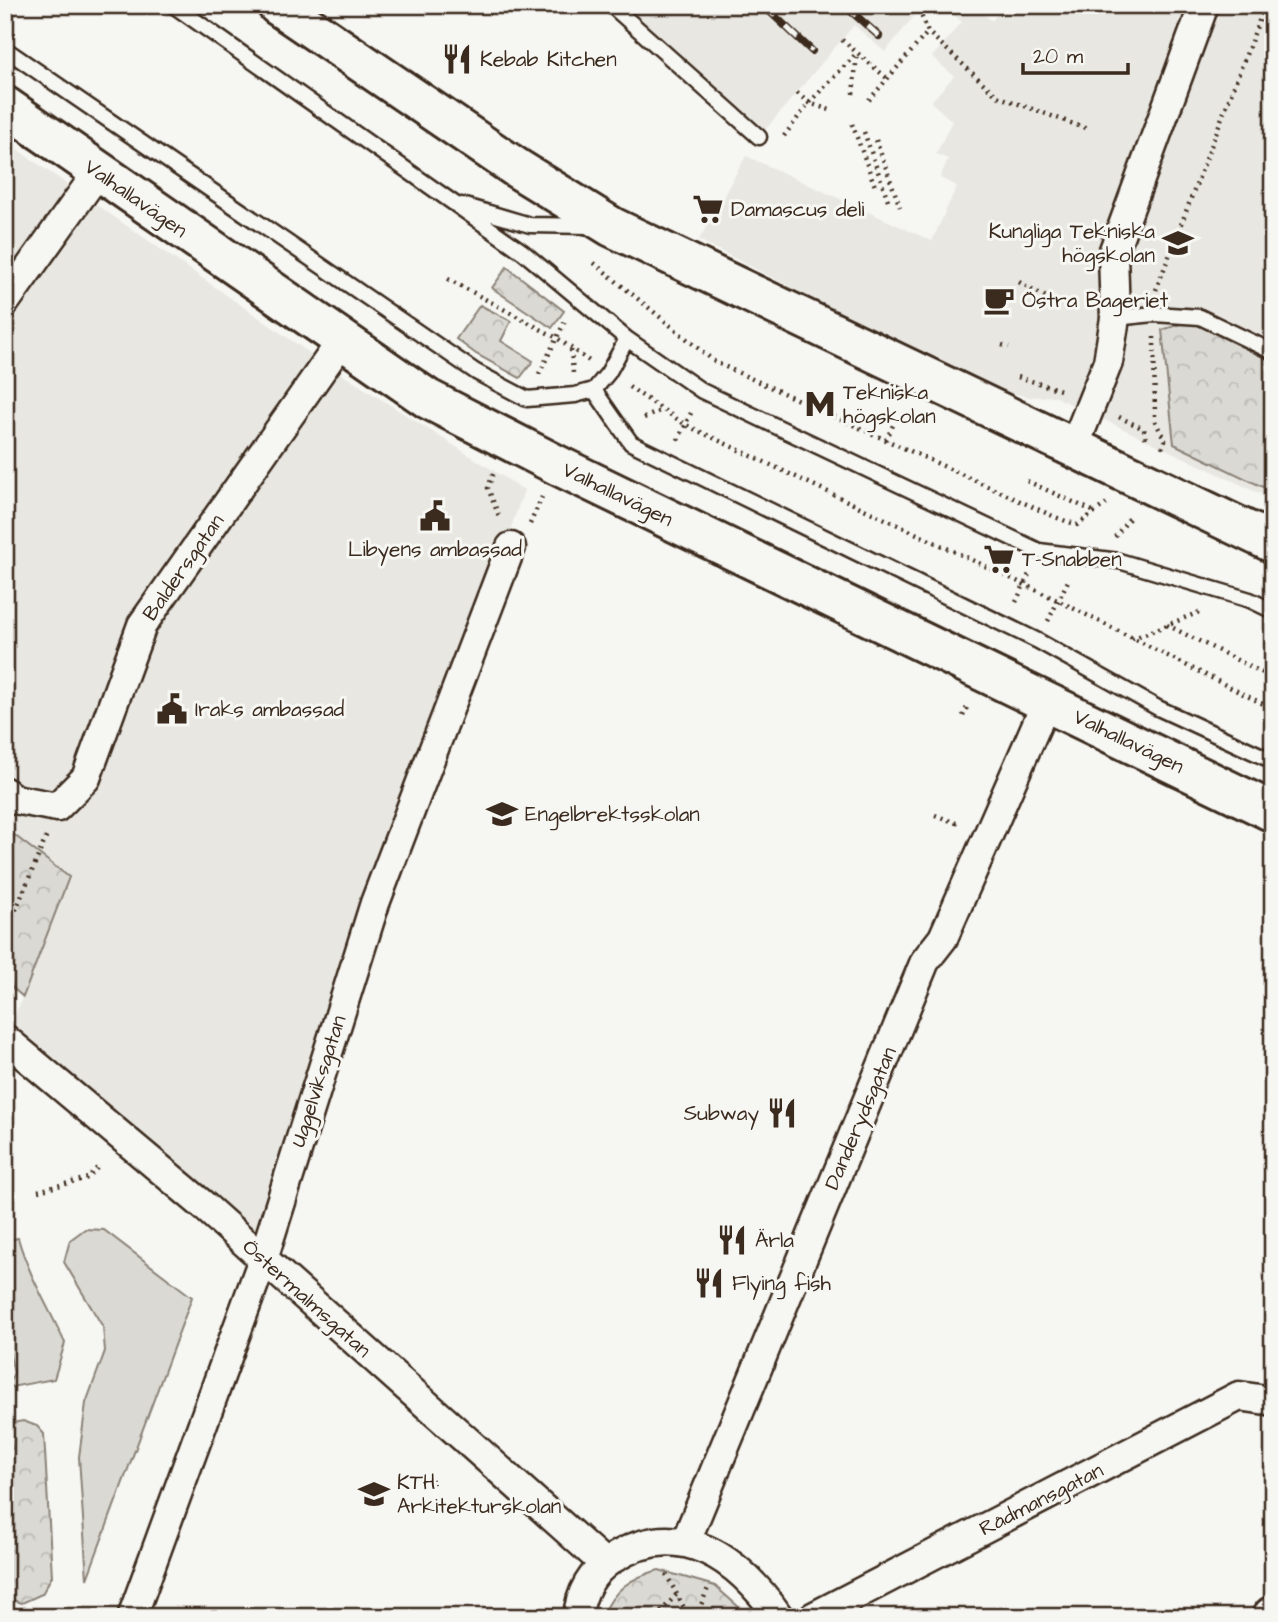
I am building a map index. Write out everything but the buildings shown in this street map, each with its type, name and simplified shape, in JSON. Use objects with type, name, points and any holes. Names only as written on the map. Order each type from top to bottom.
[{"type":"main road","points":[[277,5],[518,169],[612,227],[1273,543]]},
{"type":"main road","name":"Valhallavägen","points":[[5,106],[341,342],[428,399],[1273,812]]},
{"type":"street","points":[[1074,447],[1101,383],[1115,318],[1113,253],[1204,5]]},
{"type":"street","points":[[5,302],[98,172]]},
{"type":"street","name":"Baldersgatan","points":[[5,792],[14,799],[57,807],[86,778],[142,625],[341,342]]},
{"type":"street","name":"Uggelviksgatan","points":[[132,1617],[263,1259],[375,903],[511,547]]},
{"type":"street","name":"Danderydsgatan","points":[[686,1541],[925,961],[943,938],[1047,701]]},
{"type":"street","name":"Östermalmsgatan","points":[[5,1039],[263,1259],[605,1563]]},
{"type":"street","name":"Rådmansgatan","points":[[813,1617],[1240,1396],[1273,1401]]},
{"type":"street","points":[[578,1617],[579,1604],[590,1579],[605,1563],[629,1547],[655,1540],[686,1541],[740,1570],[779,1617]]},
{"type":"lane","points":[[173,5],[523,252],[627,338],[702,391],[1039,551],[1119,561],[1250,600],[1273,611]]},
{"type":"lane","points":[[611,5],[759,137]]},
{"type":"lane","points":[[5,49],[476,372],[527,399],[575,395],[594,390],[608,373],[627,338]]},
{"type":"lane","points":[[449,201],[530,225],[612,227]]},
{"type":"lane","points":[[1115,318],[1154,314],[1200,317],[1273,352]]},
{"type":"lane","points":[[594,390],[631,443],[1038,641],[1158,708],[1273,761]]},
{"type":"path","points":[[1161,451],[1165,440],[1155,421],[1156,282],[1265,5]]},
{"type":"path","points":[[919,10],[928,32],[998,96],[1090,130]]},
{"type":"path","points":[[869,100],[928,32]]},
{"type":"path","points":[[842,40],[888,79]]},
{"type":"path","points":[[759,137],[777,145],[808,103],[857,53]]},
{"type":"path","points":[[853,94],[857,53]]},
{"type":"path","points":[[797,93],[808,103],[833,111]]},
{"type":"path","points":[[852,124],[876,188]]},
{"type":"path","points":[[863,132],[888,200]]},
{"type":"path","points":[[876,140],[900,207]]},
{"type":"path","points":[[527,399],[612,227]]},
{"type":"path","points":[[594,263],[715,362],[1055,517]]},
{"type":"path","points":[[448,279],[557,338],[686,425],[1057,600],[1273,709]]},
{"type":"path","points":[[1019,282],[1046,297],[1045,314]]},
{"type":"path","points":[[1002,345],[1009,347]]},
{"type":"path","points":[[1007,374],[1057,388]]},
{"type":"path","points":[[886,440],[896,419],[910,415]]},
{"type":"path","points":[[488,488],[506,439]]},
{"type":"path","points":[[1027,481],[1095,512]]},
{"type":"path","points":[[1131,639],[1202,611]]},
{"type":"path","points":[[1167,625],[1273,678]]},
{"type":"path","points":[[935,815],[957,823],[958,818]]},
{"type":"path","points":[[5,928],[12,919],[40,856]]},
{"type":"path","points":[[5,915],[12,919]]},
{"type":"path","points":[[38,1191],[88,1178],[98,1167]]},
{"type":"path","points":[[665,1571],[689,1617]]},
{"type":"path","points":[[696,1617],[710,1584]]},
{"type":"path","points":[[656,1617],[677,1594]]},
{"type":"shaded area","points":[[625,5],[923,5],[885,52],[854,25],[765,130]]},
{"type":"shaded area","points":[[943,5],[973,5],[992,21],[1001,9],[998,5],[1273,5],[1273,500],[1054,396],[1030,397],[988,388],[699,240],[746,156],[932,241],[957,186],[940,178],[948,159],[936,154],[952,121],[931,102],[954,76],[932,57],[962,22]]},
{"type":"shaded area","points":[[5,141],[324,363],[524,490],[379,905],[266,1260],[7,1036],[69,878],[5,828]]},
{"type":"green space","points":[[507,267],[564,311],[552,328],[492,288]]},
{"type":"green space","points":[[480,305],[511,321],[501,341],[533,361],[520,378],[476,354],[456,339]]},
{"type":"green space","points":[[1190,321],[1273,362],[1273,492],[1174,444],[1162,330]]},
{"type":"green space","points":[[5,828],[69,877],[23,997],[5,981]]},
{"type":"green space","points":[[85,1229],[104,1230],[192,1297],[87,1579],[79,1457],[86,1403],[105,1351],[103,1327],[64,1262],[70,1240]]},
{"type":"green space","points":[[18,1238],[33,1279],[65,1343],[54,1379],[6,1388],[14,1373],[5,1334],[5,1241]]},
{"type":"green space","points":[[23,1421],[37,1426],[44,1434],[52,1576],[42,1594],[22,1603],[5,1598],[5,1452],[12,1449],[7,1424]]},
{"type":"green space","points":[[659,1570],[715,1586],[750,1617],[602,1617],[612,1599],[624,1586]]},
{"type":"railway","points":[[763,5],[812,51]]},
{"type":"railway","points":[[844,5],[879,36]]},
{"type":"place","name":"Kebab Kitchen","points":[[457,59]]},
{"type":"place","name":"Damascus deli","points":[[708,209]]},
{"type":"place","name":"Kungliga Tekniska högskolan","points":[[1178,243]]},
{"type":"place","name":"Östra Bageriet","points":[[999,300]]},
{"type":"place","name":"Tekniska högskolan","points":[[820,404]]},
{"type":"place","name":"Libyens ambassad","points":[[435,516]]},
{"type":"place","name":"T-Snabben","points":[[999,559]]},
{"type":"place","name":"Iraks ambassad","points":[[172,709]]},
{"type":"place","name":"Engelbrektsskolan","points":[[502,814]]},
{"type":"place","name":"Subway","points":[[782,1113]]},
{"type":"place","name":"Ärla","points":[[732,1240]]},
{"type":"place","name":"Flying fish","points":[[709,1283]]},
{"type":"place","name":"KTH: Arkitekturskolan","points":[[374,1494]]}]
